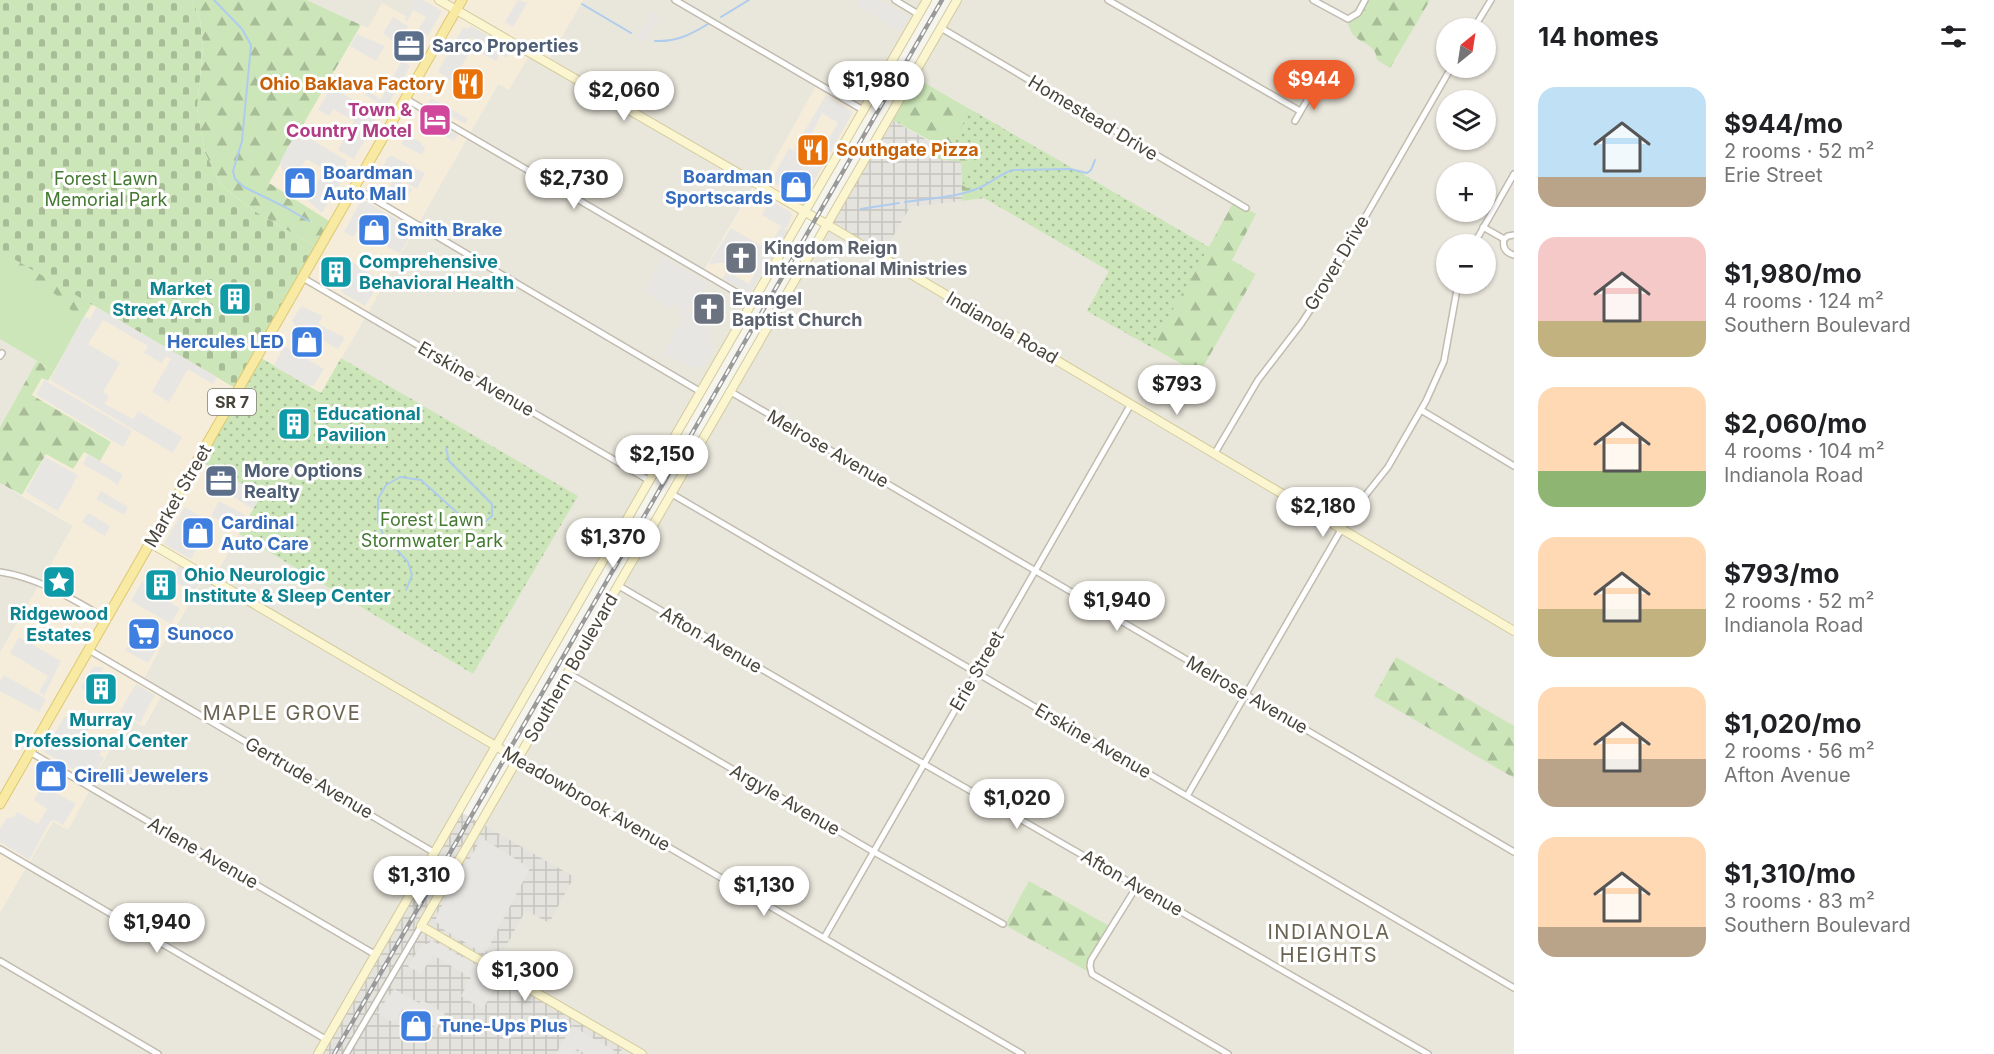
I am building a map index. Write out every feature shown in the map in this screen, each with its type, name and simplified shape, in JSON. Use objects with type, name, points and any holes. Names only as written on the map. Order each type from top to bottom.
[{"type":"main road","name":"Market Street","points":[[0,803],[462,0]]},
{"type":"street","name":"Indianola Road","points":[[439,0],[805,212],[1514,631]]},
{"type":"street","points":[[675,0],[863,110]]},
{"type":"street","points":[[895,0],[918,14]]},
{"type":"street","name":"Southern Boulevard","points":[[318,1054],[927,0]]},
{"type":"street","name":"Southern Boulevard","points":[[345,1054],[619,586],[957,0]]},
{"type":"street","points":[[1108,0],[1300,111]]},
{"type":"street","points":[[1313,0],[1348,19],[1358,13],[1365,0]]},
{"type":"street","points":[[1480,18],[1491,0]]},
{"type":"street","name":"Homestead Drive","points":[[941,28],[1246,208]]},
{"type":"street","name":"Grover Drive","points":[[1215,453],[1258,380],[1322,292],[1445,78]]},
{"type":"street","points":[[1295,121],[1313,90]]},
{"type":"street","points":[[406,99],[753,302]]},
{"type":"street","points":[[1479,234],[1514,174]]},
{"type":"street","points":[[355,188],[701,392]]},
{"type":"street","points":[[1483,227],[1504,239]]},
{"type":"street","points":[[1504,239],[1514,235]]},
{"type":"street","points":[[1504,239],[1506,251],[1514,255]]},
{"type":"street","name":"Erskine Avenue","points":[[303,278],[650,481]]},
{"type":"street","points":[[1187,796],[1342,528],[1357,504],[1388,467],[1435,384],[1444,361],[1456,294]]},
{"type":"street","name":"Melrose Avenue","points":[[731,392],[1514,852]]},
{"type":"street","name":"Erie Street","points":[[824,938],[1131,404]]},
{"type":"street","points":[[1421,410],[1514,466]]},
{"type":"street","name":"Erskine Avenue","points":[[672,494],[1514,988]]},
{"type":"street","name":"Meadowbrook Avenue","points":[[150,543],[1022,1054]]},
{"type":"street","points":[[0,572],[23,576],[52,588],[106,619]]},
{"type":"street","name":"Afton Avenue","points":[[619,586],[1428,1054]]},
{"type":"street","name":"Gertrude Avenue","points":[[89,650],[435,853]]},
{"type":"street","name":"Argyle Avenue","points":[[568,673],[873,852],[1003,924]]},
{"type":"street","name":"Arlene Avenue","points":[[30,752],[376,955]]},
{"type":"street","points":[[0,849],[327,1040]]},
{"type":"street","points":[[1137,886],[1091,960],[1090,966],[1094,975],[1228,1054]]},
{"type":"street","points":[[421,926],[642,1054]]},
{"type":"street","points":[[0,961],[158,1054]]},
{"type":"shaded area","points":[[307,0],[417,0],[407,18],[368,28]]},
{"type":"shaded area","points":[[415,0],[423,0],[442,11],[428,36],[419,29],[426,17],[413,10],[407,21],[404,20]]},
{"type":"shaded area","points":[[417,0],[583,0],[547,62],[531,53],[509,90],[498,84],[322,393],[258,356],[268,183],[361,25],[368,28],[382,3],[407,17]]},
{"type":"shaded area","points":[[518,0],[527,3],[513,27],[505,22]]},
{"type":"shaded area","points":[[583,0],[927,0],[863,110],[760,186],[755,184],[703,272],[753,302],[318,1054],[0,1054],[0,912],[53,821],[68,829],[89,786],[128,718],[144,726],[163,693],[142,681],[172,626],[175,628],[205,576],[212,580],[239,534],[473,674],[577,497],[341,358],[498,84],[531,53],[547,62]]},
{"type":"shaded area","points":[[859,0],[879,0],[909,17],[901,31],[856,5]]},
{"type":"shaded area","points":[[957,0],[1514,0],[1514,1054],[619,1054],[624,1044],[494,968],[526,910],[481,824],[826,225],[910,207],[985,198],[1109,271],[1088,311],[1198,374],[1256,274],[913,76]]},
{"type":"shaded area","points":[[653,12],[660,16],[645,42],[636,37]]},
{"type":"shaded area","points":[[393,17],[408,26],[396,44],[383,33]]},
{"type":"shaded area","points":[[471,26],[512,49],[507,58],[500,54],[496,61],[475,49],[479,41],[473,38],[468,39],[463,45],[471,50],[452,82],[438,71],[463,27],[468,29]]},
{"type":"shaded area","points":[[357,34],[385,46],[376,61],[350,46]]},
{"type":"shaded area","points":[[402,60],[410,66],[386,108],[365,95],[367,91],[381,99]]},
{"type":"shaded area","points":[[817,84],[863,110],[753,302],[703,272],[756,184],[760,186]]},
{"type":"shaded area","points":[[331,87],[379,115],[354,159],[338,150],[354,121],[333,109],[329,116],[318,110]]},
{"type":"shaded area","points":[[826,95],[853,112],[811,187],[810,182],[807,183],[793,175],[784,189],[771,181],[789,148],[817,163],[794,149]],"holes":[[[822,113],[838,123],[828,140],[822,136],[819,140],[811,135]]]},
{"type":"shaded area","points":[[431,98],[468,119],[465,124],[428,103]]},
{"type":"shaded area","points":[[421,114],[458,135],[454,141],[418,120]]},
{"type":"shaded area","points":[[889,118],[961,162],[962,201],[910,207],[881,257],[826,225]]},
{"type":"shaded area","points":[[299,132],[347,161],[345,165],[349,168],[322,213],[308,201],[324,169],[306,159],[295,179],[283,171],[280,162]]},
{"type":"shaded area","points":[[406,134],[420,142],[425,148],[422,155],[401,144]]},
{"type":"shaded area","points":[[392,156],[425,173],[417,189],[386,170],[384,164],[388,157]]},
{"type":"shaded area","points":[[394,179],[412,189],[403,205],[386,194]]},
{"type":"shaded area","points":[[362,199],[414,229],[400,254],[374,239],[381,227],[374,223],[367,234],[358,229],[353,237],[344,232]]},
{"type":"shaded area","points":[[770,200],[792,215],[787,228],[783,227],[788,231],[780,245],[773,240],[781,226],[762,215]]},
{"type":"shaded area","points":[[731,228],[774,253],[750,294],[722,279],[726,273],[731,276],[732,274],[749,284],[756,272],[757,261],[730,246],[725,256],[733,261],[729,266],[724,263],[713,265],[709,263]]},
{"type":"shaded area","points":[[663,257],[708,283],[694,307],[690,305],[687,311],[716,335],[714,337],[705,334],[712,339],[710,344],[714,347],[703,366],[697,365],[695,369],[672,357],[663,357],[683,319],[677,315],[680,308],[674,304],[671,308],[644,291]]},
{"type":"shaded area","points":[[349,260],[381,280],[365,306],[341,292],[351,276],[348,274],[351,270],[345,267]]},
{"type":"shaded area","points":[[91,304],[239,390],[261,496],[212,580],[205,576],[175,628],[172,627],[143,680],[163,693],[143,726],[128,718],[89,786],[91,788],[68,830],[53,822],[0,912],[0,653],[73,526],[22,495],[46,454],[32,395],[42,378],[48,381]]},
{"type":"shaded area","points":[[301,306],[323,316],[318,324],[345,338],[338,349],[295,325],[292,321]]},
{"type":"shaded area","points":[[96,307],[217,377],[213,384],[188,369],[169,402],[152,392],[171,359],[166,356],[162,363],[144,353],[148,346],[103,320],[88,344],[120,363],[103,392],[109,396],[105,404],[133,419],[138,411],[182,437],[173,453],[50,380],[84,316],[90,319]]},
{"type":"shaded area","points":[[0,339],[37,361],[0,427]]},
{"type":"shaded area","points":[[284,346],[324,369],[314,385],[309,386],[275,367]]},
{"type":"shaded area","points":[[44,380],[132,431],[123,447],[36,395]]},
{"type":"shaded area","points":[[88,454],[123,475],[117,486],[83,464]]},
{"type":"shaded area","points":[[45,457],[78,475],[58,511],[26,492]]},
{"type":"shaded area","points":[[234,480],[261,496],[253,509],[227,493]]},
{"type":"shaded area","points":[[0,483],[73,526],[0,653]]},
{"type":"shaded area","points":[[101,491],[128,507],[124,515],[96,499]]},
{"type":"shaded area","points":[[219,501],[249,517],[240,532],[211,516]]},
{"type":"shaded area","points":[[185,507],[202,517],[188,542],[197,547],[191,559],[164,544]]},
{"type":"shaded area","points":[[88,513],[110,526],[105,536],[82,522]]},
{"type":"shaded area","points":[[179,565],[202,580],[194,592],[173,581],[172,577]]},
{"type":"shaded area","points":[[142,581],[159,591],[157,595],[180,608],[171,624],[131,601]]},
{"type":"shaded area","points":[[19,637],[61,661],[44,696],[39,692],[48,676],[10,653]]},
{"type":"shaded area","points":[[131,641],[139,646],[141,641],[156,650],[148,663],[125,650]]},
{"type":"shaded area","points":[[93,667],[104,667],[89,692],[81,688]]},
{"type":"shaded area","points":[[4,675],[46,699],[39,712],[0,691],[0,681]]},
{"type":"shaded area","points":[[136,684],[155,695],[140,723],[120,711]]},
{"type":"shaded area","points":[[65,716],[89,729],[84,742],[93,748],[100,736],[111,742],[105,752],[102,750],[99,755],[104,758],[91,780],[44,752]]},
{"type":"shaded area","points":[[42,785],[76,804],[63,825],[54,820],[50,822],[29,860],[0,842],[0,829],[6,819],[14,817],[17,812],[38,824],[47,809],[34,800]]},
{"type":"shaded area","points":[[459,811],[574,877],[549,923],[526,910],[494,968],[625,1044],[619,1054],[318,1054]]},
{"type":"shaded area","points":[[482,838],[530,868],[485,954],[444,930],[436,921],[437,914]]},
{"type":"shaded area","points":[[431,940],[500,978],[483,1009],[461,996],[471,978],[433,955],[421,974],[408,966],[422,944],[429,944]]},
{"type":"shaded area","points":[[394,989],[419,1003],[422,1000],[445,1014],[437,1028],[403,1009],[394,1023],[377,1013]]},
{"type":"shaded area","points":[[572,1026],[615,1051],[614,1054],[585,1054],[577,1049],[574,1054],[556,1054]]},
{"type":"green space","name":"Forest Lawn Memorial Park","points":[[0,0],[192,0],[200,19],[203,46],[197,109],[205,153],[222,186],[254,211],[320,249],[239,390],[0,251]]},
{"type":"green space","points":[[192,0],[307,0],[361,25],[269,183],[334,224],[320,249],[254,211],[222,186],[205,153],[197,109],[203,46],[200,19]]},
{"type":"green space","points":[[1365,0],[1430,0],[1390,68],[1377,60],[1372,48],[1357,38],[1349,28],[1348,19],[1353,17]]},
{"type":"green space","points":[[913,76],[1209,247],[1234,201],[1256,214],[1232,260],[1256,274],[1199,374],[1087,311],[1109,271],[985,198],[962,201],[961,162],[938,159],[938,145],[889,118]]},
{"type":"green space","points":[[971,110],[1209,247],[1151,347],[1087,311],[1109,271],[962,185],[973,164],[948,150]]},
{"type":"green space","points":[[0,232],[239,390],[92,304],[83,318],[74,313],[55,294],[0,260]]},
{"type":"green space","points":[[0,251],[91,304],[54,371],[0,339]]},
{"type":"green space","name":"Forest Lawn Stormwater Park","points":[[258,356],[321,393],[341,358],[578,496],[473,674],[239,534],[261,495],[198,460]]},
{"type":"green space","points":[[37,361],[54,371],[48,381],[42,378],[32,395],[111,442],[100,461],[84,452],[73,469],[46,454],[22,495],[0,483],[0,427]]},
{"type":"green space","points":[[1396,657],[1514,726],[1514,778],[1374,696]]},
{"type":"green space","points":[[1029,881],[1111,927],[1091,960],[1094,975],[1005,925]]},
{"type":"waterway","points":[[214,0],[242,29],[251,45],[242,141],[233,171],[235,179],[244,187],[309,221]]},
{"type":"waterway","points":[[721,17],[749,0]]},
{"type":"waterway","points":[[582,4],[631,33]]},
{"type":"waterway","points":[[655,41],[683,37],[708,24]]},
{"type":"waterway","points":[[905,202],[952,196],[970,191],[1012,170],[1070,169],[1087,173],[1091,170],[1095,160]]},
{"type":"waterway","points":[[861,209],[899,203]]},
{"type":"waterway","points":[[406,590],[412,575],[408,562],[383,535],[378,521],[378,499],[386,485],[400,477],[421,480],[462,517],[472,523],[483,523],[492,516],[492,504],[449,461],[446,448]]},
{"type":"railway","points":[[334,1054],[942,0]]},
{"type":"place","name":"Sarco Properties","points":[[409,46]]},
{"type":"place","name":"Ohio Baklava Factory","points":[[468,84]]},
{"type":"place","name":"Town & Country Motel","points":[[435,120]]},
{"type":"place","name":"Southgate Pizza","points":[[813,150]]},
{"type":"place","name":"Boardman Auto Mall","points":[[300,183]]},
{"type":"place","name":"Boardman Sportscards","points":[[796,187]]},
{"type":"place","name":"Smith Brake","points":[[374,230]]},
{"type":"place","name":"Kingdom Reign International Ministries","points":[[741,258]]},
{"type":"place","name":"Comprehensive Behavioral Health","points":[[336,272]]},
{"type":"place","name":"Market Street Arch","points":[[235,299]]},
{"type":"place","name":"Evangel Baptist Church","points":[[709,309]]},
{"type":"place","name":"Hercules LED","points":[[307,342]]},
{"type":"place","name":"Educational Pavilion","points":[[294,424]]},
{"type":"place","name":"More Options Realty","points":[[221,481]]},
{"type":"place","name":"Cardinal Auto Care","points":[[198,533]]},
{"type":"place","name":"Ridgewood Estates","points":[[59,582]]},
{"type":"place","name":"Ohio Neurologic Institute & Sleep Center","points":[[161,585]]},
{"type":"place","name":"Sunoco","points":[[144,634]]},
{"type":"place","name":"Murray Professional Center","points":[[101,689]]},
{"type":"place","name":"Cirelli Jewelers","points":[[51,776]]},
{"type":"place","name":"Tune-Ups Plus","points":[[416,1026]]},
{"type":"district","name":"MAPLE GROVE","points":[[282,713]]},
{"type":"district","name":"INDIANOLA HEIGHTS","points":[[1329,944]]}]
